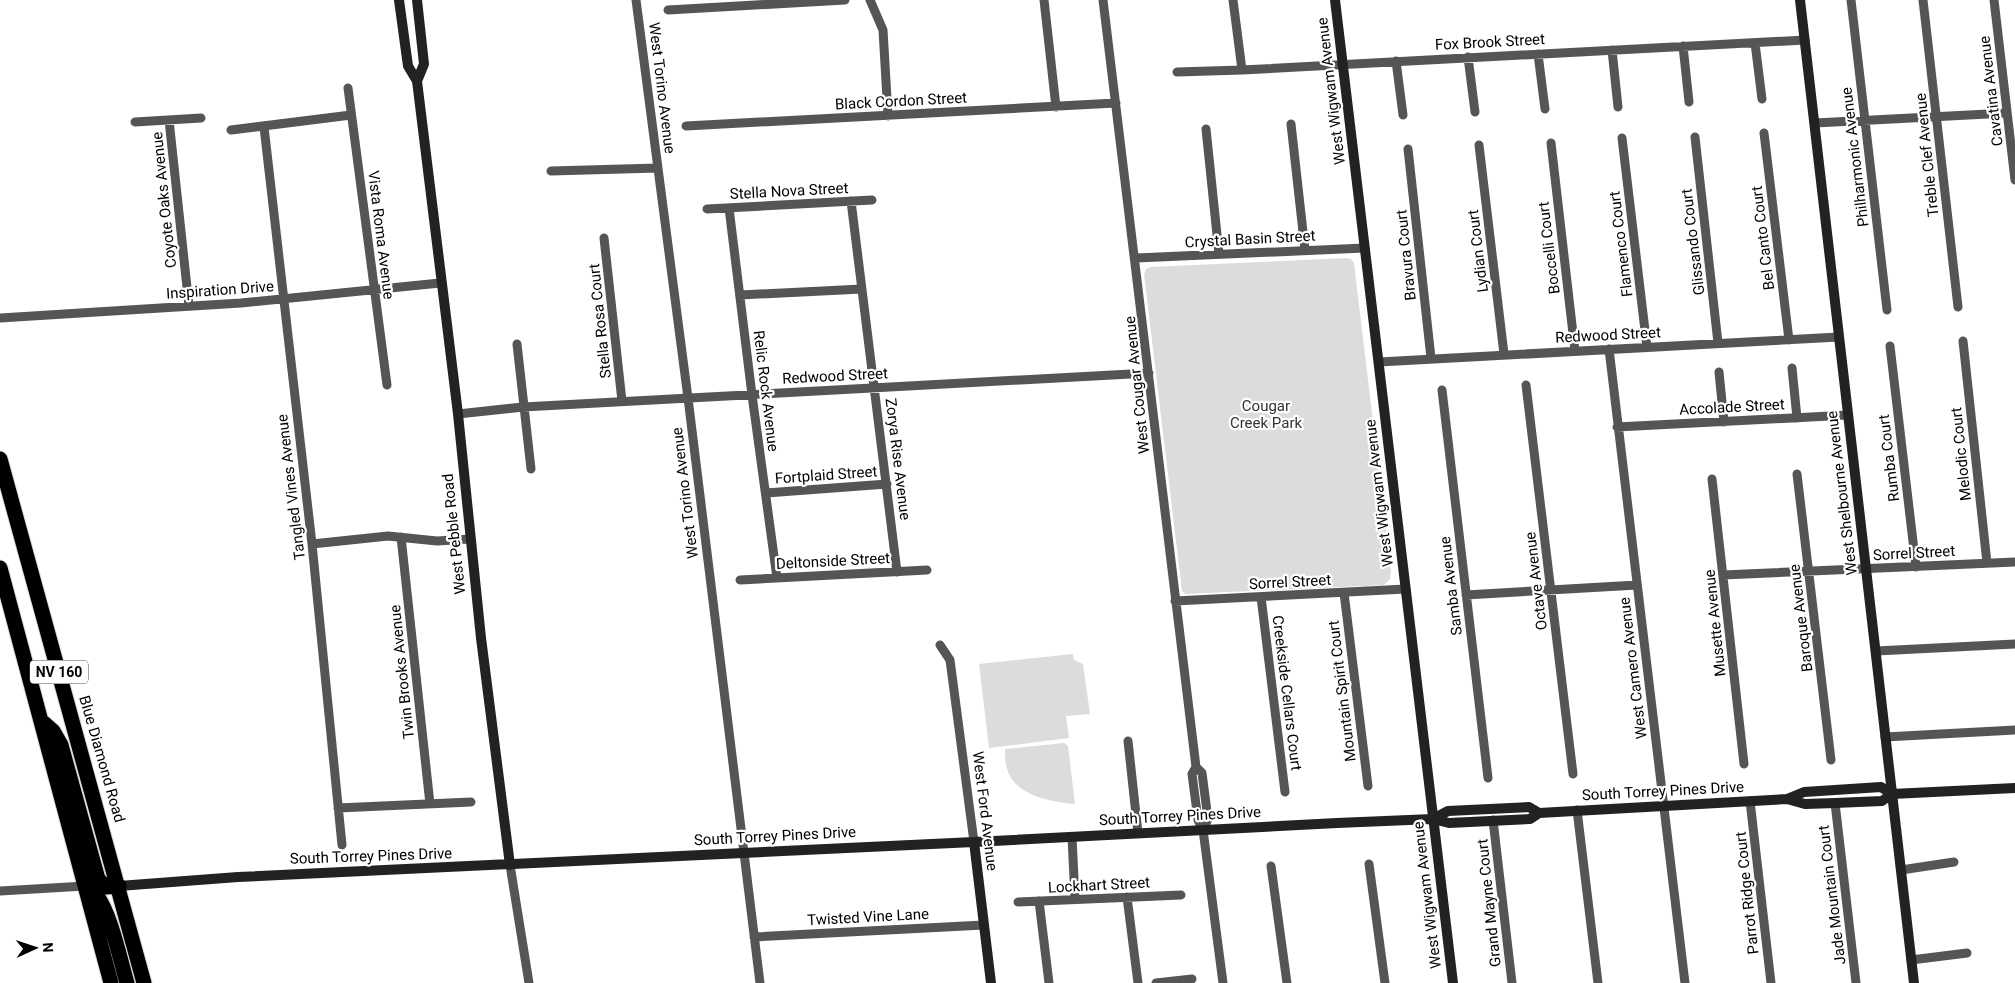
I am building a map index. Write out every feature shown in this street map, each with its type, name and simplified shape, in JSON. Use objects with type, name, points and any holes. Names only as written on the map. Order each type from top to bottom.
[{"type":"highway","name":"Blue Diamond Road","points":[[0,459],[119,886],[144,983]]},
{"type":"highway","name":"NV 160","points":[[0,568],[111,983]]},
{"type":"highway","points":[[41,720],[53,731],[61,745],[98,879],[106,887],[119,886]]},
{"type":"highway","points":[[85,886],[94,891],[99,898],[107,917],[127,983]]},
{"type":"street","name":"West Pebble Road","points":[[399,0],[408,66],[417,82],[440,283],[458,414],[481,638],[510,865],[529,983]]},
{"type":"street","name":"West Pebble Road","points":[[417,0],[424,64],[417,82]]},
{"type":"street","name":"West Torino Avenue","points":[[636,0],[688,398],[760,983]]},
{"type":"street","points":[[668,10],[845,0]]},
{"type":"street","points":[[870,0],[883,30],[888,116]]},
{"type":"street","points":[[1044,0],[1056,107]]},
{"type":"street","name":"West Cougar Avenue","points":[[1103,0],[1136,258],[1196,768],[1202,772],[1208,818],[1203,830],[1223,983]]},
{"type":"street","points":[[1233,0],[1242,70]]},
{"type":"street","name":"West Wigwam Avenue","points":[[1335,0],[1453,983]]},
{"type":"street","name":"West Shelbourne Avenue","points":[[1800,0],[1914,983]]},
{"type":"street","name":"Philharmonic Avenue","points":[[1851,0],[1887,310]]},
{"type":"street","name":"Treble Clef Avenue","points":[[1923,0],[1958,307]]},
{"type":"street","name":"Cavatina Avenue","points":[[1994,0],[2015,180]]},
{"type":"street","name":"Fox Brook Street","points":[[1177,72],[1805,40]]},
{"type":"street","points":[[1756,43],[1762,99]]},
{"type":"street","points":[[1683,46],[1689,102]]},
{"type":"street","points":[[1612,50],[1618,107]]},
{"type":"street","points":[[1538,54],[1545,109]]},
{"type":"street","points":[[1468,57],[1475,112]]},
{"type":"street","points":[[1396,61],[1404,115]]},
{"type":"street","name":"Vista Roma Avenue","points":[[348,88],[387,385]]},
{"type":"street","name":"Black Cordon Street","points":[[686,126],[1116,103]]},
{"type":"street","points":[[1815,123],[2007,113]]},
{"type":"street","points":[[231,130],[351,115]]},
{"type":"street","points":[[135,122],[201,118]]},
{"type":"street","name":"Coyote Oaks Avenue","points":[[169,120],[189,306]]},
{"type":"street","points":[[1290,124],[1305,250]]},
{"type":"street","name":"Tangled Vines Avenue","points":[[264,127],[312,544],[342,844]]},
{"type":"street","points":[[1206,129],[1219,254]]},
{"type":"street","name":"Bel Canto Court","points":[[1764,133],[1788,340]]},
{"type":"street","name":"Flamenco Court","points":[[1622,138],[1647,347]]},
{"type":"street","name":"Glissando Court","points":[[1694,138],[1718,343]]},
{"type":"street","name":"Boccelli Court","points":[[1551,143],[1575,351]]},
{"type":"street","name":"Lydian Court","points":[[1480,145],[1504,354]]},
{"type":"street","name":"Bravura Court","points":[[1408,149],[1431,358]]},
{"type":"street","points":[[551,171],[658,168]]},
{"type":"street","name":"Stella Nova Street","points":[[707,209],[872,200]]},
{"type":"street","name":"Zorya Rise Avenue","points":[[851,201],[888,484],[897,572]]},
{"type":"street","name":"Relic Rock Avenue","points":[[729,208],[752,394],[778,578]]},
{"type":"street","name":"Stella Rosa Court","points":[[604,238],[622,402]]},
{"type":"street","name":"Crystal Basin Street","points":[[1136,258],[1365,248]]},
{"type":"street","name":"Inspiration Drive","points":[[0,318],[283,300],[440,283]]},
{"type":"street","points":[[740,295],[862,289]]},
{"type":"street","name":"Redwood Street","points":[[1379,362],[1839,337]]},
{"type":"street","name":"Melodic Court","points":[[1963,341],[1987,563]]},
{"type":"street","points":[[517,344],[532,469]]},
{"type":"street","name":"Rumba Court","points":[[1890,346],[1916,566]]},
{"type":"street","name":"West Camero Avenue","points":[[1609,349],[1685,983]]},
{"type":"street","points":[[1792,368],[1797,418]]},
{"type":"street","points":[[1719,372],[1724,422]]},
{"type":"street","name":"Redwood Street","points":[[458,414],[523,406],[1149,373]]},
{"type":"street","name":"Octave Avenue","points":[[1526,385],[1573,774]]},
{"type":"street","name":"Samba Avenue","points":[[1442,390],[1488,778]]},
{"type":"street","name":"Accolade Street","points":[[1618,427],[1848,415]]},
{"type":"street","name":"Baroque Avenue","points":[[1798,474],[1831,760]]},
{"type":"street","name":"Musette Avenue","points":[[1712,478],[1744,764]]},
{"type":"street","name":"Fortplaid Street","points":[[766,493],[888,484]]},
{"type":"street","points":[[312,544],[382,537],[436,541],[470,539]]},
{"type":"street","name":"Twin Brooks Avenue","points":[[401,537],[430,804]]},
{"type":"street","name":"Sorrel Street","points":[[1724,575],[2015,562]]},
{"type":"street","name":"Deltonside Street","points":[[740,580],[927,570]]},
{"type":"street","points":[[1466,595],[1637,584]]},
{"type":"street","name":"Sorrel Street","points":[[1175,601],[1406,590]]},
{"type":"street","name":"Mountain Spirit Court","points":[[1344,593],[1368,786]]},
{"type":"street","name":"Creekside Cellars Court","points":[[1261,597],[1286,792]]},
{"type":"street","points":[[1876,652],[2015,644]]},
{"type":"street","name":"West Ford Avenue","points":[[940,645],[950,660],[991,983]]},
{"type":"street","points":[[1885,737],[2015,730]]},
{"type":"street","points":[[1128,741],[1138,833]]},
{"type":"street","name":"South Torrey Pines Drive","points":[[1787,799],[1804,792],[1881,787],[1892,794]]},
{"type":"street","name":"South Torrey Pines Drive","points":[[119,886],[247,877],[1433,818],[1449,823],[1530,819],[1540,813],[1577,810],[1787,799],[1805,804],[1882,801],[1892,794],[2015,788]]},
{"type":"street","name":"Parrot Ridge Court","points":[[1750,801],[1771,983]]},
{"type":"street","points":[[338,808],[471,802]]},
{"type":"street","name":"Jade Mountain Court","points":[[1835,803],[1856,983]]},
{"type":"street","name":"South Torrey Pines Drive","points":[[1433,818],[1448,811],[1529,807],[1540,813]]},
{"type":"street","points":[[1577,810],[1598,983]]},
{"type":"street","name":"Grand Mayne Court","points":[[1494,820],[1512,983]]},
{"type":"street","points":[[1072,837],[1075,899]]},
{"type":"street","points":[[1901,870],[1954,862]]},
{"type":"street","points":[[1368,864],[1385,983]]},
{"type":"street","points":[[1271,866],[1287,983]]},
{"type":"street","points":[[0,891],[85,886]]},
{"type":"street","name":"Lockhart Street","points":[[1018,902],[1181,895]]},
{"type":"street","points":[[1127,897],[1138,983]]},
{"type":"street","points":[[1039,901],[1049,983]]},
{"type":"street","name":"Twisted Vine Lane","points":[[754,937],[984,925]]},
{"type":"street","points":[[1911,960],[1967,953]]},
{"type":"street","points":[[1156,983],[1192,979]]},
{"type":"green space","name":"Cougar Creek Park","points":[[1351,259],[1354,263],[1391,572],[1390,579],[1384,585],[1186,594],[1182,591],[1144,274],[1146,269],[1151,267]]},
{"type":"green space","points":[[1073,654],[1074,660],[1083,664],[1090,714],[1066,716],[1069,738],[989,748],[979,664]]},
{"type":"green space","points":[[1064,743],[1068,746],[1075,804],[1035,796],[1018,786],[1011,778],[1006,767],[1005,749]]}]
